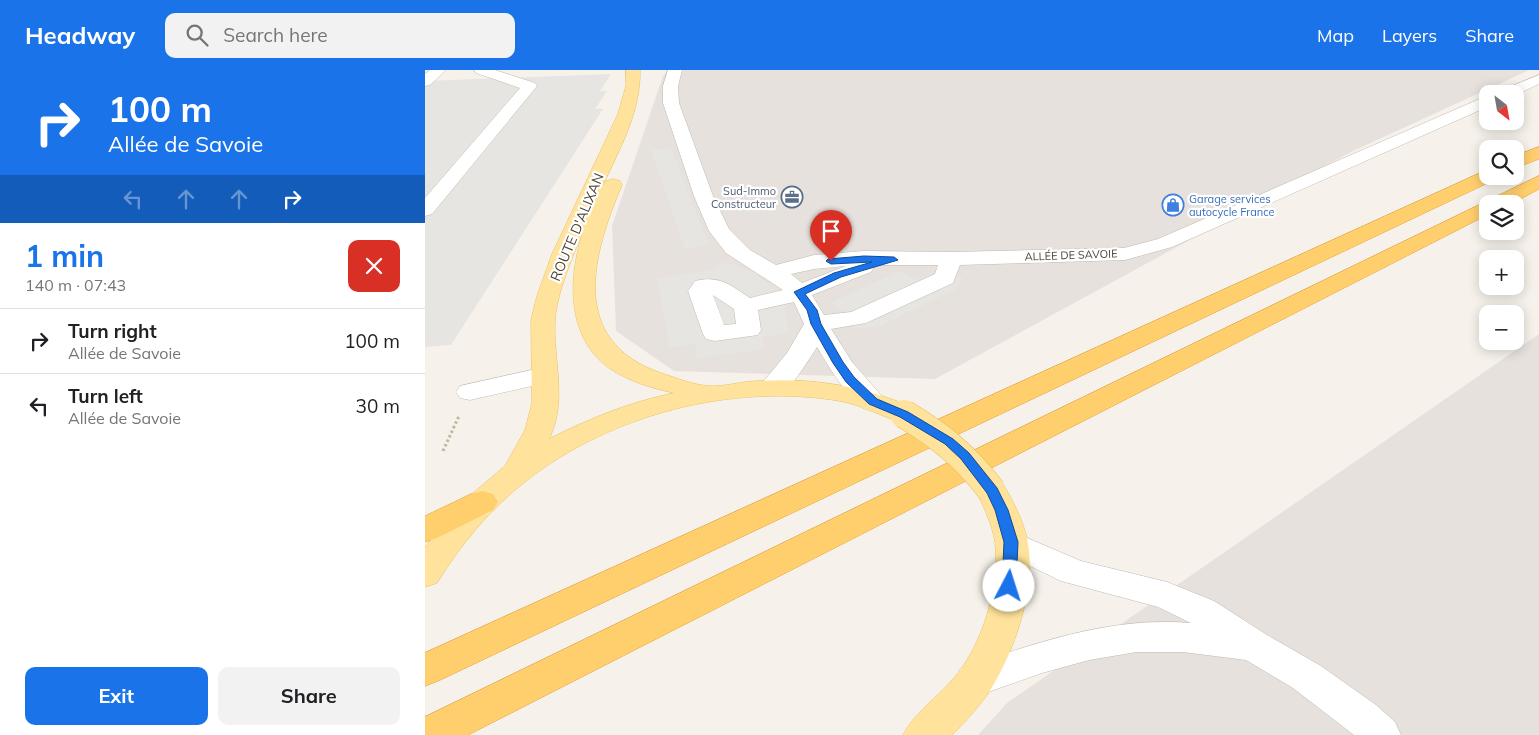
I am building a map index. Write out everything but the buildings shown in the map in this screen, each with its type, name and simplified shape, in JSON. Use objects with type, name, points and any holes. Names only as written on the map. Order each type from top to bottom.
[{"type":"highway","points":[[1524,159],[1539,152]]},
{"type":"highway","points":[[425,670],[1479,180]]},
{"type":"highway","points":[[1514,195],[1539,182]]},
{"type":"highway","points":[[428,735],[1479,212]]},
{"type":"highway","points":[[425,530],[482,502]]},
{"type":"main road","name":"ROUTE D'ALIXAN","points":[[517,472],[539,430],[546,403],[542,347],[543,320],[549,296],[563,254],[626,114],[633,86],[633,70]]},
{"type":"main road","name":"ROUTE D'ALIXAN","points":[[648,70],[647,99],[643,116],[610,191],[586,256],[583,286],[585,312],[599,342],[607,354],[616,361],[647,377],[707,394]]},
{"type":"main road","points":[[425,574],[439,550],[482,502],[517,472],[551,450],[603,425],[640,411],[707,394],[771,388],[805,388],[839,393],[873,402],[904,414],[949,442],[965,456],[993,491],[1011,542],[1010,578],[1003,613],[992,646],[974,681],[956,703],[923,735]]},
{"type":"street","points":[[425,82],[439,70]]},
{"type":"street","points":[[425,210],[530,86],[481,70]]},
{"type":"street","points":[[675,70],[671,75],[671,101],[708,210],[725,239],[736,251],[776,272],[799,292],[812,310],[816,324],[838,363],[850,380],[873,402]]},
{"type":"street","points":[[1524,86],[1539,79]]},
{"type":"street","name":"ALLÉE DE SAVOIE","points":[[776,272],[814,262],[864,258],[894,260],[1125,254],[1165,243],[1479,105]]},
{"type":"street","points":[[816,324],[857,318],[945,278],[951,259]]},
{"type":"street","name":"ALLÉE DE SAVOIE","points":[[746,306],[784,298],[837,275],[867,265],[894,260]]},
{"type":"street","points":[[771,388],[792,365],[807,344],[816,324]]},
{"type":"street","points":[[470,392],[545,374]]},
{"type":"street","points":[[1011,542],[1073,572],[1167,596],[1201,611],[1254,646],[1307,677],[1362,717],[1381,735]]},
{"type":"street","points":[[974,681],[1066,650],[1121,639],[1189,636],[1254,646]]},
{"type":"path","points":[[443,451],[470,392]]},
{"type":"shaded area","points":[[668,70],[1529,70],[1496,85],[1479,85],[1479,93],[1351,152],[935,379],[674,371],[616,331],[612,226],[663,76]]},
{"type":"shaded area","points":[[611,74],[600,91],[607,91],[595,109],[603,109],[451,345],[425,347],[425,81]]},
{"type":"shaded area","points":[[671,148],[709,245],[685,249],[651,150]]},
{"type":"shaded area","points":[[725,262],[755,273],[790,304],[785,306],[788,333],[762,337],[765,349],[697,358],[696,344],[670,348],[657,278],[707,271]]},
{"type":"shaded area","points":[[900,271],[916,280],[929,275],[963,277],[956,289],[880,326],[854,329],[846,312],[830,303]]},
{"type":"shaded area","points":[[1539,334],[1539,735],[978,735],[1007,703],[1516,350],[1524,350],[1524,344]]},
{"type":"place","name":"Sud-Immo Constructeur","points":[[792,197]]},
{"type":"place","name":"Garage services autocycle France","points":[[1173,205]]},
{"type":"route","points":[[831,261],[864,258],[894,260],[867,265],[837,275],[814,287],[799,292],[812,310],[816,324],[850,380],[873,402],[904,414],[931,429],[949,442],[965,456],[993,491],[1011,542],[1012,564],[1009,586]]}]
